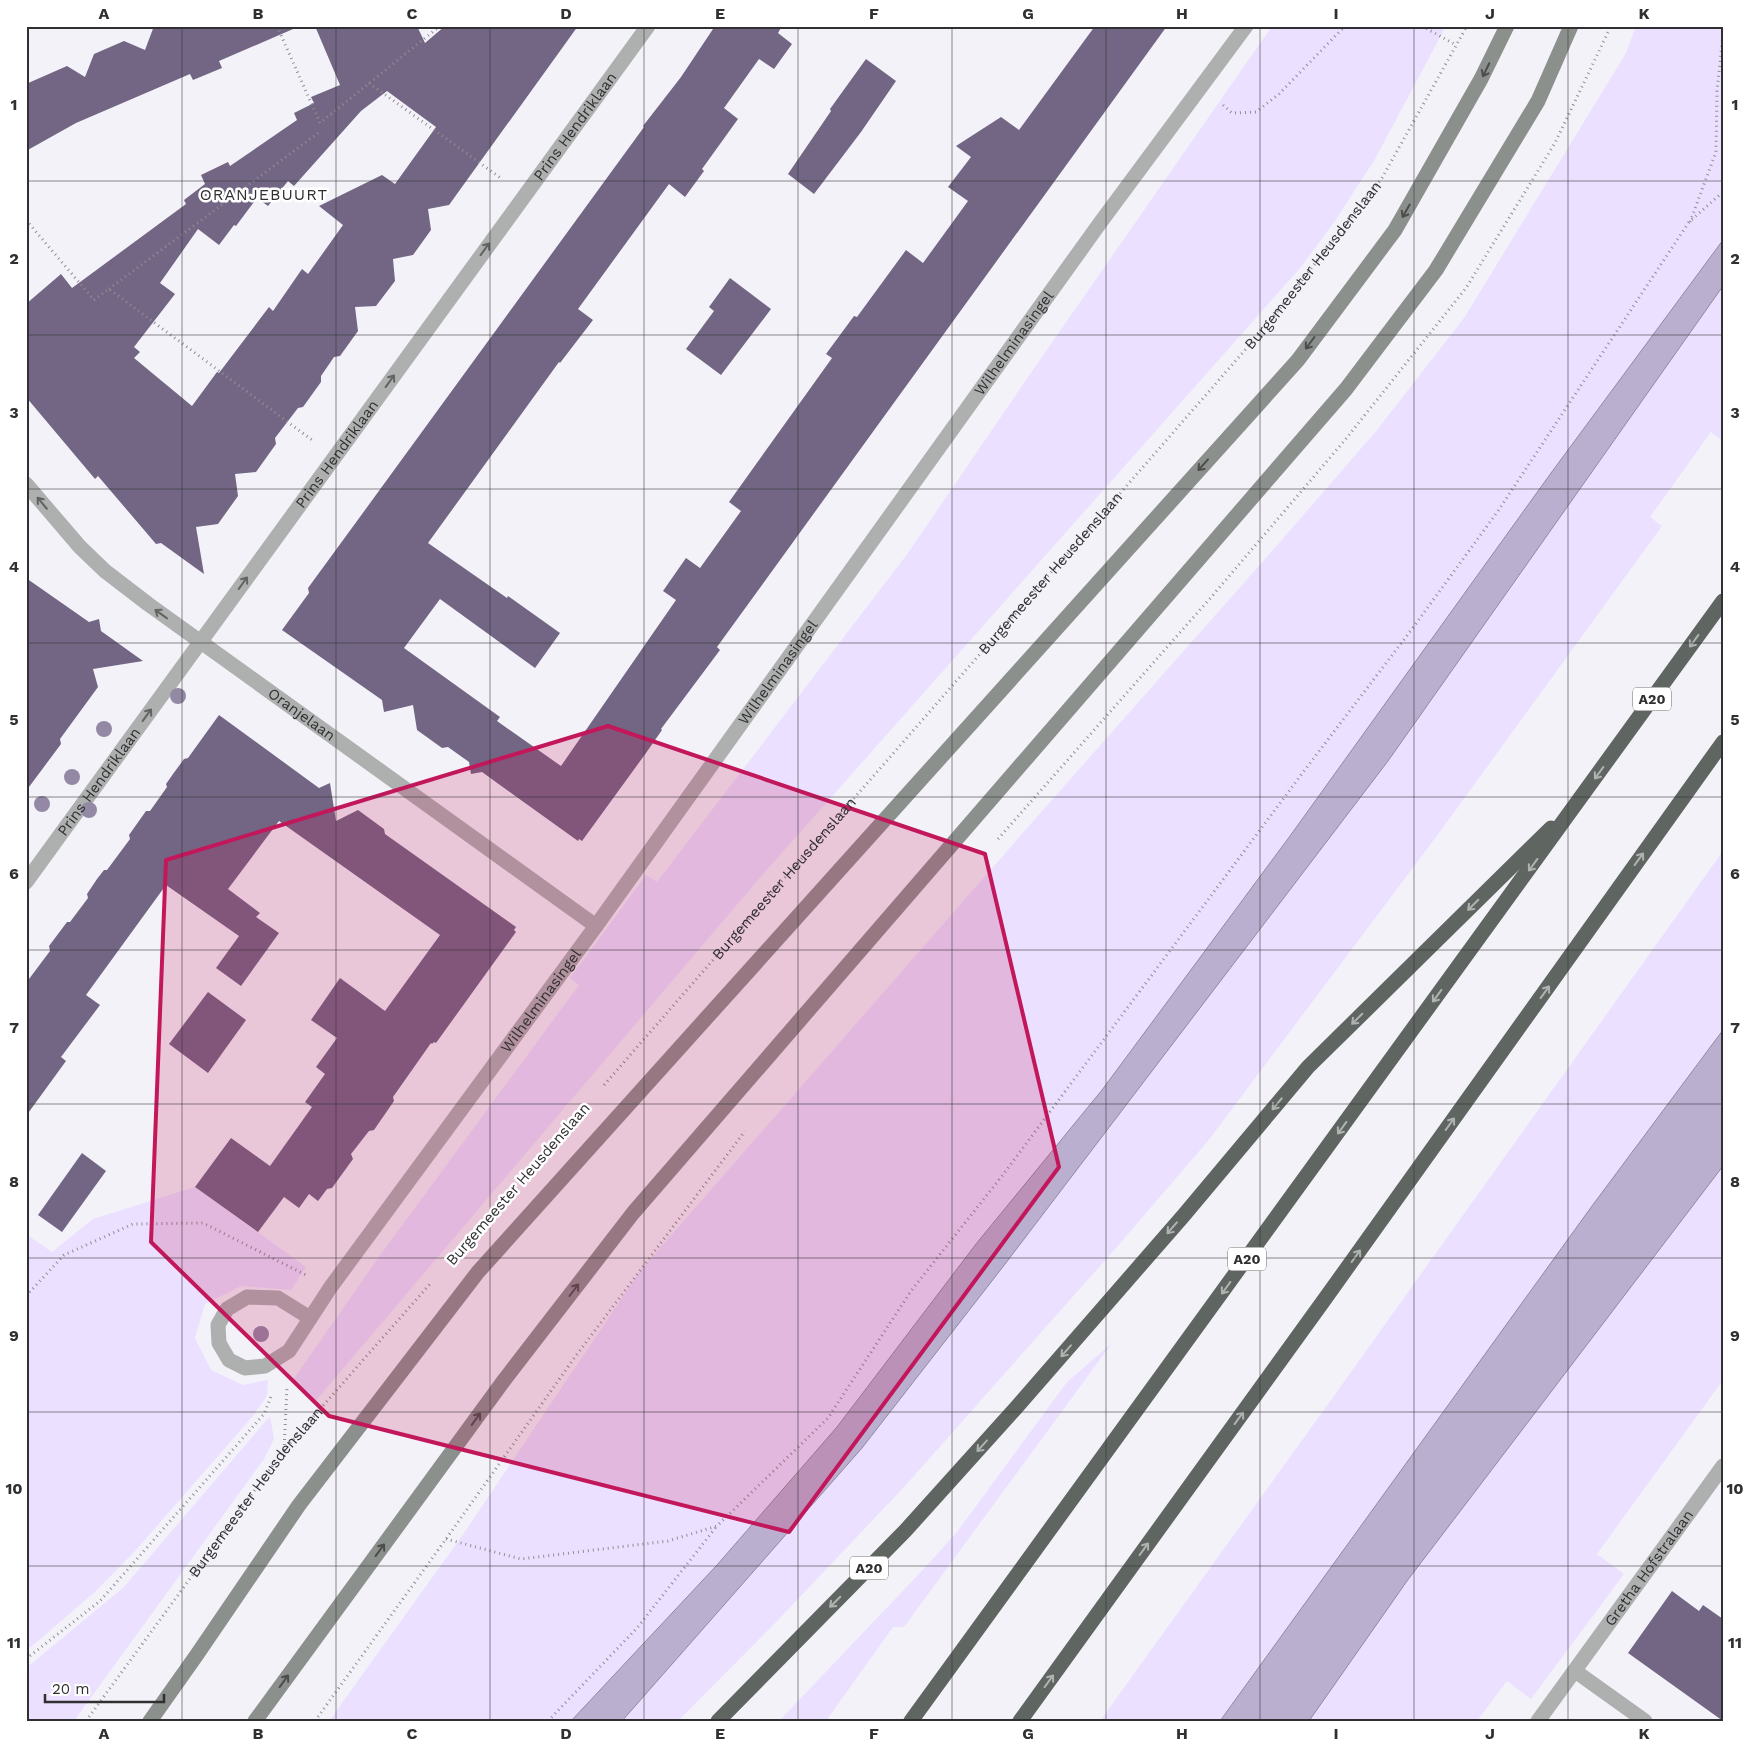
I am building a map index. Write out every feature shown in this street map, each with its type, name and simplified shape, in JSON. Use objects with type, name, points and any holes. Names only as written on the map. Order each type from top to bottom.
[{"type":"highway","name":"A20","points":[[911,1721],[1723,602]]},
{"type":"highway","points":[[1020,1721],[1328,1296],[1723,742]]},
{"type":"highway","name":"A20","points":[[718,1721],[905,1531],[996,1431],[1184,1214],[1308,1067],[1582,797]]},
{"type":"main road","name":"Burgemeester Heusdenslaan","points":[[150,1721],[299,1506],[478,1272],[1298,360],[1395,230],[1481,79],[1507,26]]},
{"type":"main road","points":[[255,1721],[506,1379],[633,1212],[1346,389],[1436,270],[1538,101],[1571,26]]},
{"type":"street","name":"Prins Hendriklaan","points":[[26,882],[648,26]]},
{"type":"street","name":"Wilhelminasingel","points":[[310,1318],[278,1298],[247,1297],[227,1309],[218,1325],[218,1343],[229,1360],[245,1368],[265,1366],[289,1351],[330,1288],[596,926],[1100,223],[1246,26]]},
{"type":"street","name":"Oranjelaan","points":[[26,484],[80,547],[105,571],[200,642],[596,926]]},
{"type":"street","name":"Gretha Hofstralaan","points":[[1538,1721],[1723,1466]]},
{"type":"street","points":[[1575,1671],[1645,1721]]},
{"type":"path","points":[[278,26],[320,123],[440,26]]},
{"type":"path","points":[[1201,88],[1232,113],[1256,112],[1279,94],[1345,26]]},
{"type":"path","points":[[1422,26],[1456,45]]},
{"type":"path","name":"Burgemeester Heusdenslaan","points":[[598,1092],[1266,326],[1382,178],[1466,26]]},
{"type":"path","points":[[994,844],[1213,595],[1346,440],[1466,288],[1555,142],[1611,26]]},
{"type":"path","points":[[548,1721],[637,1628],[717,1526],[828,1418],[911,1291],[1008,1169],[1412,629],[1498,511],[1689,222],[1716,152],[1717,90],[1723,34]]},
{"type":"path","points":[[370,83],[525,195]]},
{"type":"path","points":[[26,220],[94,300],[318,133]]},
{"type":"path","points":[[1689,222],[1723,192]]},
{"type":"path","points":[[109,288],[334,457]]},
{"type":"path","points":[[315,1721],[575,1357],[750,1124]]},
{"type":"path","points":[[26,1296],[64,1255],[133,1224],[203,1223],[330,1288]]},
{"type":"path","name":"Burgemeester Heusdenslaan","points":[[86,1721],[284,1450],[434,1279]]},
{"type":"path","points":[[284,1450],[289,1351]]},
{"type":"path","points":[[26,1659],[100,1601],[264,1414],[289,1351]]},
{"type":"path","points":[[446,1539],[521,1559],[668,1541],[717,1526]]},
{"type":"highlighted area","points":[[608,726],[985,854],[1059,1167],[789,1532],[329,1416],[151,1242],[166,860]]},
{"type":"shaded area","points":[[1272,26],[1446,26],[1375,159],[1337,218],[1301,267],[757,881],[313,1404],[293,1380],[381,1254],[579,985],[570,978],[646,875],[657,882],[908,553]]},
{"type":"shaded area","points":[[1636,26],[1723,26],[1723,240],[1551,473],[1290,836],[1102,1090],[976,1244],[837,1427],[717,1565],[571,1721],[329,1721],[462,1536],[640,1271],[1377,430],[1464,318],[1626,53]]},
{"type":"shaded area","points":[[1723,240],[1723,286],[1388,761],[1002,1268],[862,1448],[622,1721],[571,1721],[717,1565],[837,1427],[976,1244],[1102,1090],[1290,836],[1551,473]]},
{"type":"shaded area","points":[[1723,286],[1723,441],[1711,432],[1650,517],[1662,526],[1442,829],[1208,1141],[905,1486],[780,1618],[678,1721],[622,1721],[862,1448],[1002,1268],[1388,761]]},
{"type":"shaded area","points":[[1723,851],[1723,1030],[1592,1206],[1220,1721],[1100,1721],[1346,1379]]},
{"type":"shaded area","points":[[1723,1030],[1723,1166],[1407,1581],[1309,1721],[1220,1721],[1592,1206]]},
{"type":"shaded area","points":[[1723,1166],[1723,1380],[1597,1554],[1624,1574],[1531,1699],[1507,1681],[1477,1721],[1309,1721],[1407,1581]]},
{"type":"shaded area","points":[[195,1187],[306,1267],[291,1290],[241,1286],[205,1304],[195,1338],[211,1370],[243,1385],[268,1380],[267,1396],[253,1416],[136,1550],[96,1591],[31,1647],[26,1648],[26,1234],[52,1252],[93,1219]]},
{"type":"shaded area","points":[[1112,1343],[904,1627],[893,1627],[826,1721],[779,1721],[957,1532],[1067,1382]]},
{"type":"shaded area","points":[[270,1416],[274,1439],[264,1459],[74,1721],[26,1721],[26,1668],[123,1588]]},
{"type":"building","points":[[154,26],[300,26],[219,61],[222,68],[193,80],[190,74],[76,123],[26,151],[26,84],[67,66],[85,77],[94,54],[124,41],[145,50]]},
{"type":"building","points":[[315,26],[417,26],[425,43],[445,26],[578,26],[449,205],[428,209],[431,230],[413,255],[393,259],[395,281],[376,306],[355,307],[358,331],[340,356],[334,357],[321,376],[321,382],[303,407],[298,408],[275,438],[276,444],[256,472],[235,474],[238,496],[218,524],[196,527],[204,574],[161,543],[156,544],[98,476],[95,479],[26,397],[26,304],[61,274],[72,288],[186,204],[184,200],[205,184],[201,175],[228,162],[230,166],[297,120],[294,113],[314,103],[311,97],[340,85]],"holes":[[[387,91],[436,127],[395,184],[382,175],[319,206],[343,225],[308,274],[302,269],[273,311],[269,307],[192,406],[134,358],[140,352],[134,347],[175,294],[160,283],[198,229],[219,245],[257,198],[268,206],[288,181],[294,186],[361,111]]]},
{"type":"building","points":[[715,26],[782,26],[778,33],[792,44],[774,69],[759,59],[724,108],[738,119],[702,169],[704,171],[685,197],[669,184],[578,309],[593,320],[559,362],[428,543],[560,633],[535,668],[440,599],[404,648],[500,717],[497,721],[561,766],[676,600],[663,591],[686,558],[700,568],[741,511],[729,502],[832,358],[826,354],[854,316],[857,317],[906,250],[923,263],[968,201],[948,187],[971,157],[956,146],[1001,117],[1019,130],[1095,26],[1167,26],[717,647],[720,650],[661,729],[646,753],[582,841],[579,839],[578,841],[482,772],[471,774],[469,762],[448,747],[442,748],[417,730],[413,705],[384,712],[382,700],[282,630],[309,593],[308,588],[643,126],[681,77]]},
{"type":"building","points":[[866,59],[896,81],[861,132],[814,194],[788,174],[831,111],[830,109]]},
{"type":"building","points":[[730,278],[771,309],[721,375],[686,349],[714,311],[709,307]]},
{"type":"building","points":[[26,578],[89,622],[99,619],[101,631],[143,661],[93,669],[98,687],[60,739],[61,744],[26,791]]},
{"type":"building","points":[[219,715],[319,788],[330,783],[336,821],[358,810],[384,829],[385,834],[516,927],[514,930],[516,932],[436,1043],[431,1043],[393,1097],[394,1101],[374,1130],[369,1131],[351,1154],[353,1159],[332,1188],[327,1189],[318,1201],[309,1194],[299,1208],[284,1197],[258,1232],[195,1187],[231,1138],[270,1166],[312,1107],[305,1102],[325,1074],[316,1067],[337,1038],[311,1020],[340,978],[385,1011],[440,935],[279,821],[228,889],[260,913],[256,917],[279,933],[241,986],[216,968],[239,936],[166,885],[86,995],[100,1005],[61,1057],[66,1061],[26,1116],[26,983],[50,951],[49,946],[88,898],[87,894],[97,879],[104,870],[107,870],[130,839],[129,835],[146,811],[150,811],[167,787],[166,784],[173,774],[184,759],[188,758]]},
{"type":"building","points":[[208,992],[246,1020],[208,1073],[169,1044]]},
{"type":"building","points":[[82,1153],[106,1171],[62,1232],[38,1215]]},
{"type":"building","points":[[1672,1591],[1699,1611],[1703,1605],[1723,1619],[1723,1721],[1628,1653]]},
{"type":"district","name":"ORANJEBUURT","points":[[264,194]]}]
